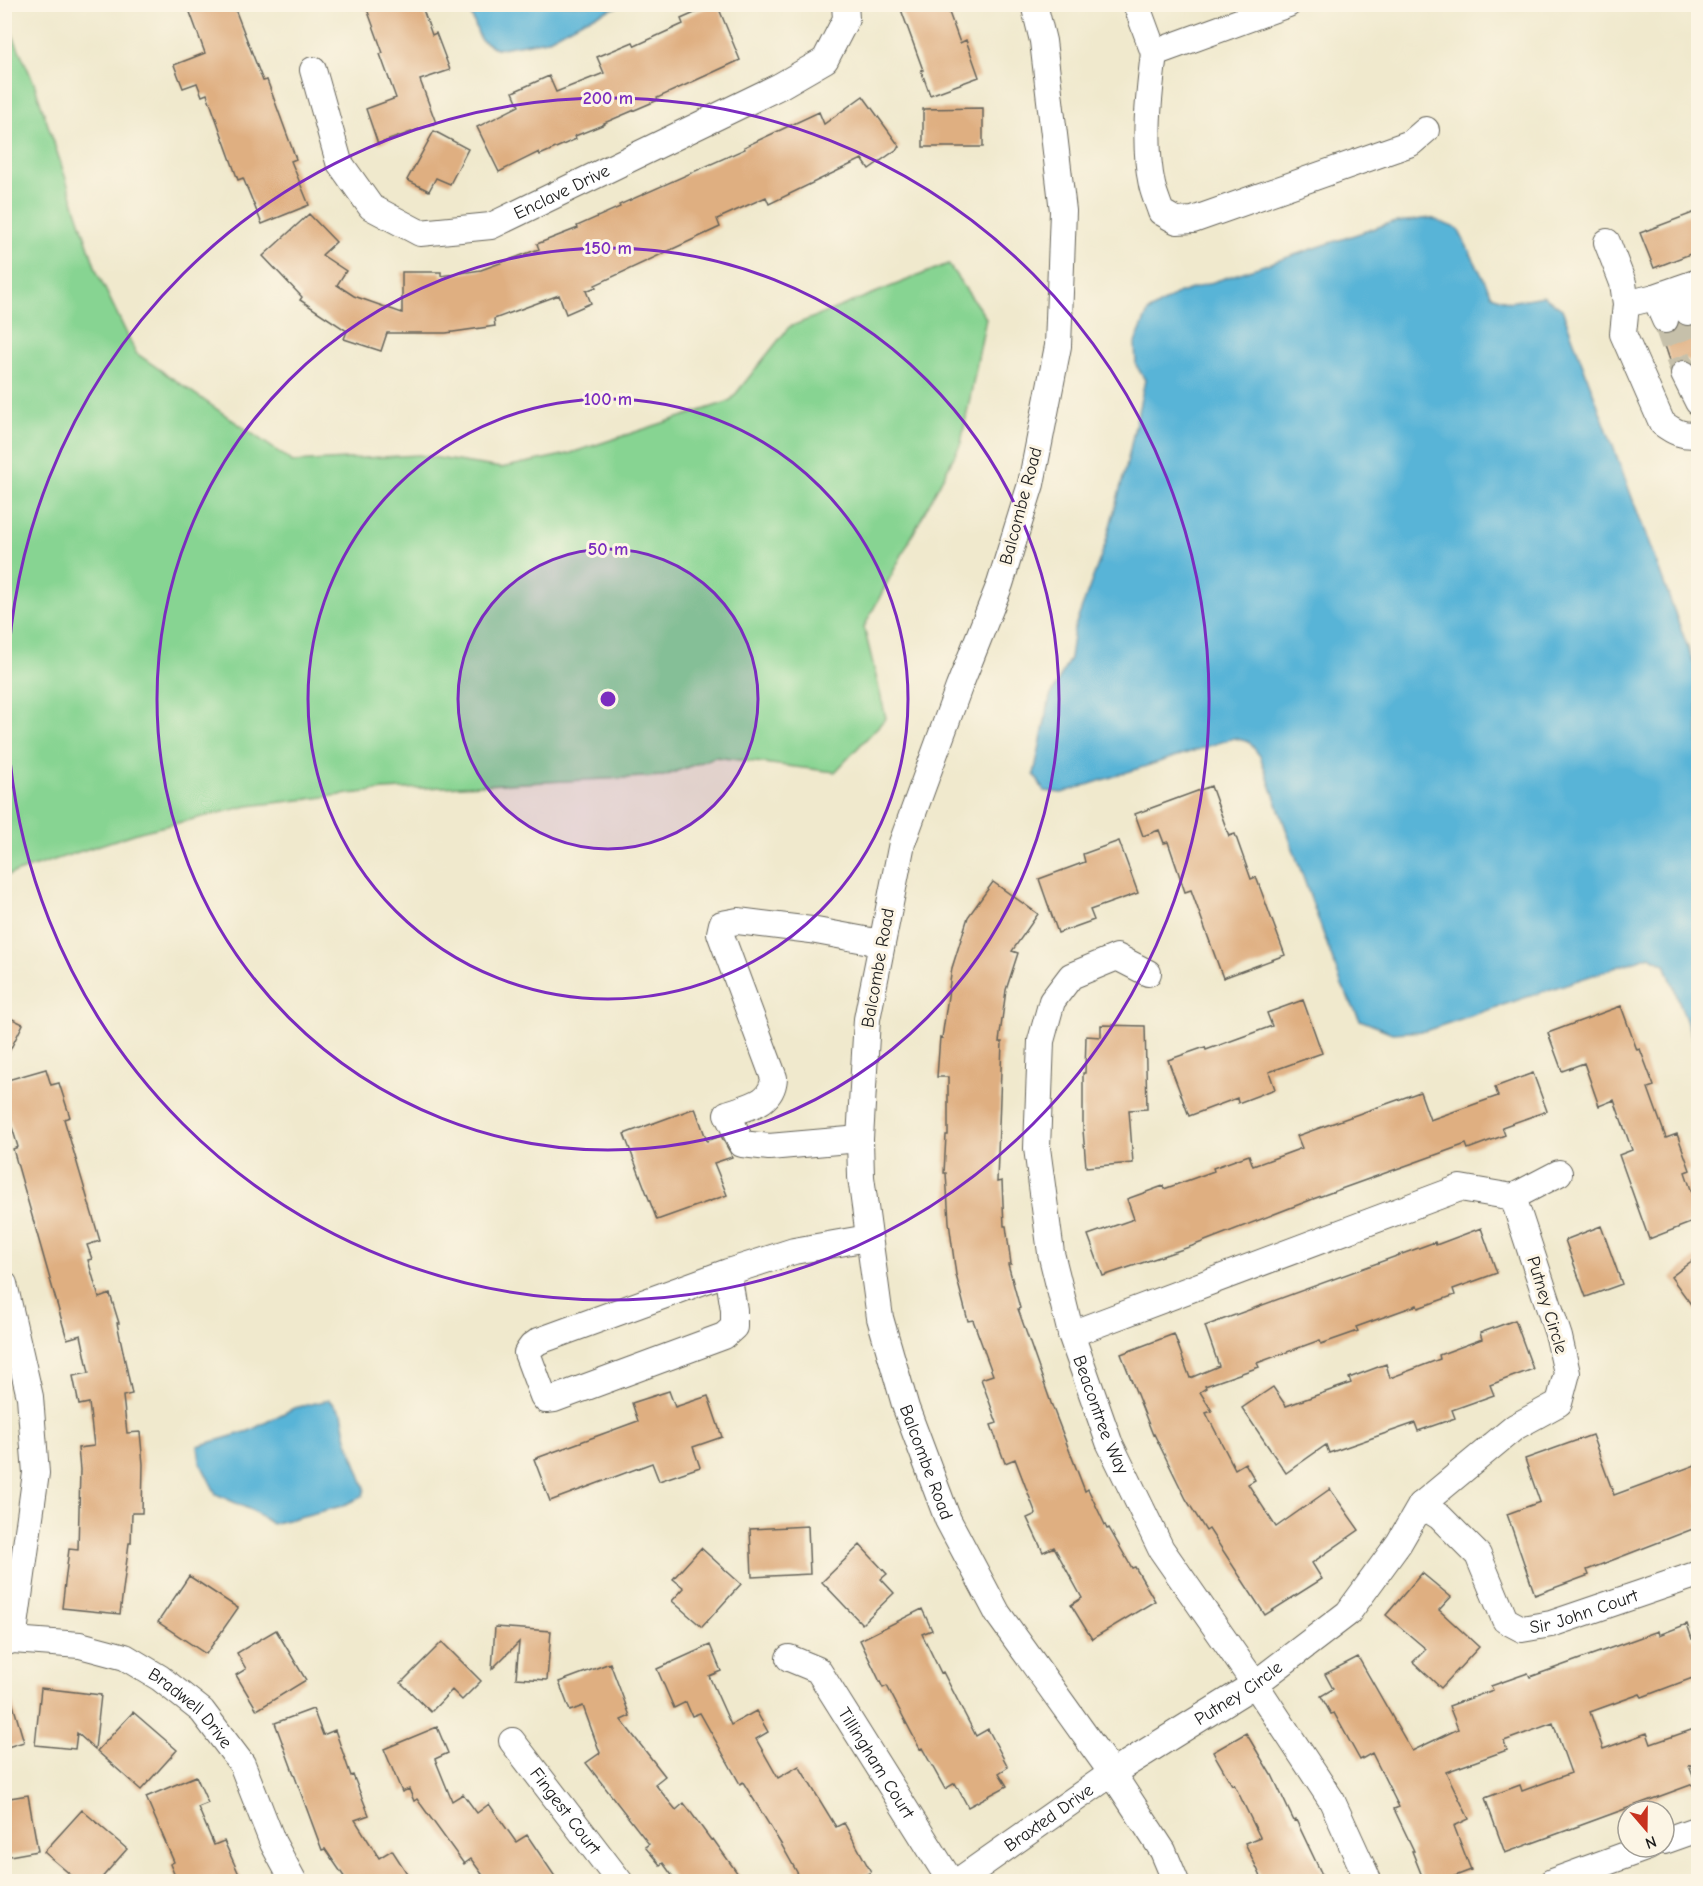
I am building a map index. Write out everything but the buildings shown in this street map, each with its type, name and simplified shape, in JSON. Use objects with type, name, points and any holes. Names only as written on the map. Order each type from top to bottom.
[{"type":"street","name":"Enclave Drive","points":[[313,70],[339,162],[371,207],[420,233],[491,226],[780,87],[825,60],[846,19],[845,4]]},
{"type":"street","name":"Balcombe Road","points":[[1034,4],[1043,41],[1063,211],[1058,346],[1031,484],[999,584],[902,843],[867,1019],[860,1139],[861,1177],[880,1318],[906,1408],[948,1520],[998,1614],[1112,1773],[1163,1851],[1176,1881]]},
{"type":"street","points":[[1136,4],[1154,53],[1148,150],[1152,186],[1161,212],[1177,221],[1193,220],[1411,143],[1426,130]]},
{"type":"street","points":[[1154,53],[1288,4]]},
{"type":"street","points":[[1607,242],[1623,283],[1626,304],[1623,334],[1662,423],[1673,431],[1687,436],[1698,435]]},
{"type":"street","points":[[1626,304],[1677,300]]},
{"type":"street","points":[[1684,374],[1698,402]]},
{"type":"street","points":[[860,1139],[769,1147],[742,1144],[727,1114],[764,1100],[773,1090],[774,1078],[720,933],[722,924],[738,921],[811,930],[881,943]]},
{"type":"street","name":"Beacontree Way","points":[[1148,973],[1117,957],[1071,976],[1052,1000],[1041,1041],[1037,1148],[1051,1253],[1071,1334],[1109,1442],[1161,1549],[1256,1684],[1332,1801],[1369,1881]]},
{"type":"street","points":[[1071,1334],[1460,1188],[1513,1197],[1558,1173]]},
{"type":"street","name":"Putney Circle","points":[[1112,1773],[1256,1684],[1348,1613],[1399,1543],[1421,1505],[1515,1427],[1559,1402],[1568,1373],[1559,1337],[1513,1197]]},
{"type":"street","points":[[728,1272],[735,1319],[734,1327],[724,1336],[554,1399],[546,1400],[543,1396],[527,1353],[539,1341],[728,1272],[794,1251],[868,1238]]},
{"type":"street","points":[[4,1284],[30,1397],[36,1473],[9,1641]]},
{"type":"street","name":"Sir John Court","points":[[1421,1505],[1440,1517],[1478,1555],[1505,1620],[1522,1629],[1551,1624],[1698,1574]]},
{"type":"street","name":"Bradwell Drive","points":[[9,1641],[80,1646],[125,1658],[160,1678],[202,1711],[242,1764],[273,1843],[294,1881]]},
{"type":"street","name":"Tillingham Court","points":[[789,1658],[818,1670],[951,1881]]},
{"type":"street","name":"Fingest Court","points":[[512,1741],[620,1881]]},
{"type":"street","name":"Braxted Drive","points":[[957,1881],[1112,1773]]},
{"type":"street","points":[[1676,1837],[1698,1829]]},
{"type":"street","points":[[1552,1881],[1616,1858]]},
{"type":"green space","points":[[5,18],[34,83],[97,272],[136,353],[293,462],[419,455],[501,468],[568,454],[730,401],[789,327],[948,264],[986,318],[961,443],[864,627],[886,718],[835,772],[715,757],[664,776],[384,790],[248,806],[140,832],[5,876]]},
{"type":"water","points":[[468,4],[622,5],[584,20],[547,40],[496,49],[480,39]]},
{"type":"water","points":[[1431,218],[1458,229],[1492,295],[1509,302],[1543,296],[1562,309],[1698,675],[1698,1052],[1665,964],[1650,956],[1425,1031],[1392,1033],[1360,1020],[1342,986],[1260,756],[1249,742],[1234,738],[1062,793],[1044,791],[1034,774],[1050,697],[1070,658],[1074,629],[1105,545],[1127,463],[1145,380],[1136,365],[1135,343],[1148,312],[1177,294],[1390,223]]},
{"type":"water","points":[[329,1400],[342,1413],[347,1439],[365,1488],[363,1496],[342,1506],[272,1524],[253,1511],[216,1494],[200,1462],[198,1446],[249,1431],[294,1408]]},
{"type":"tunnel","points":[[1688,312],[1698,341]]},
{"type":"tunnel","points":[[1665,320],[1684,374]]}]
